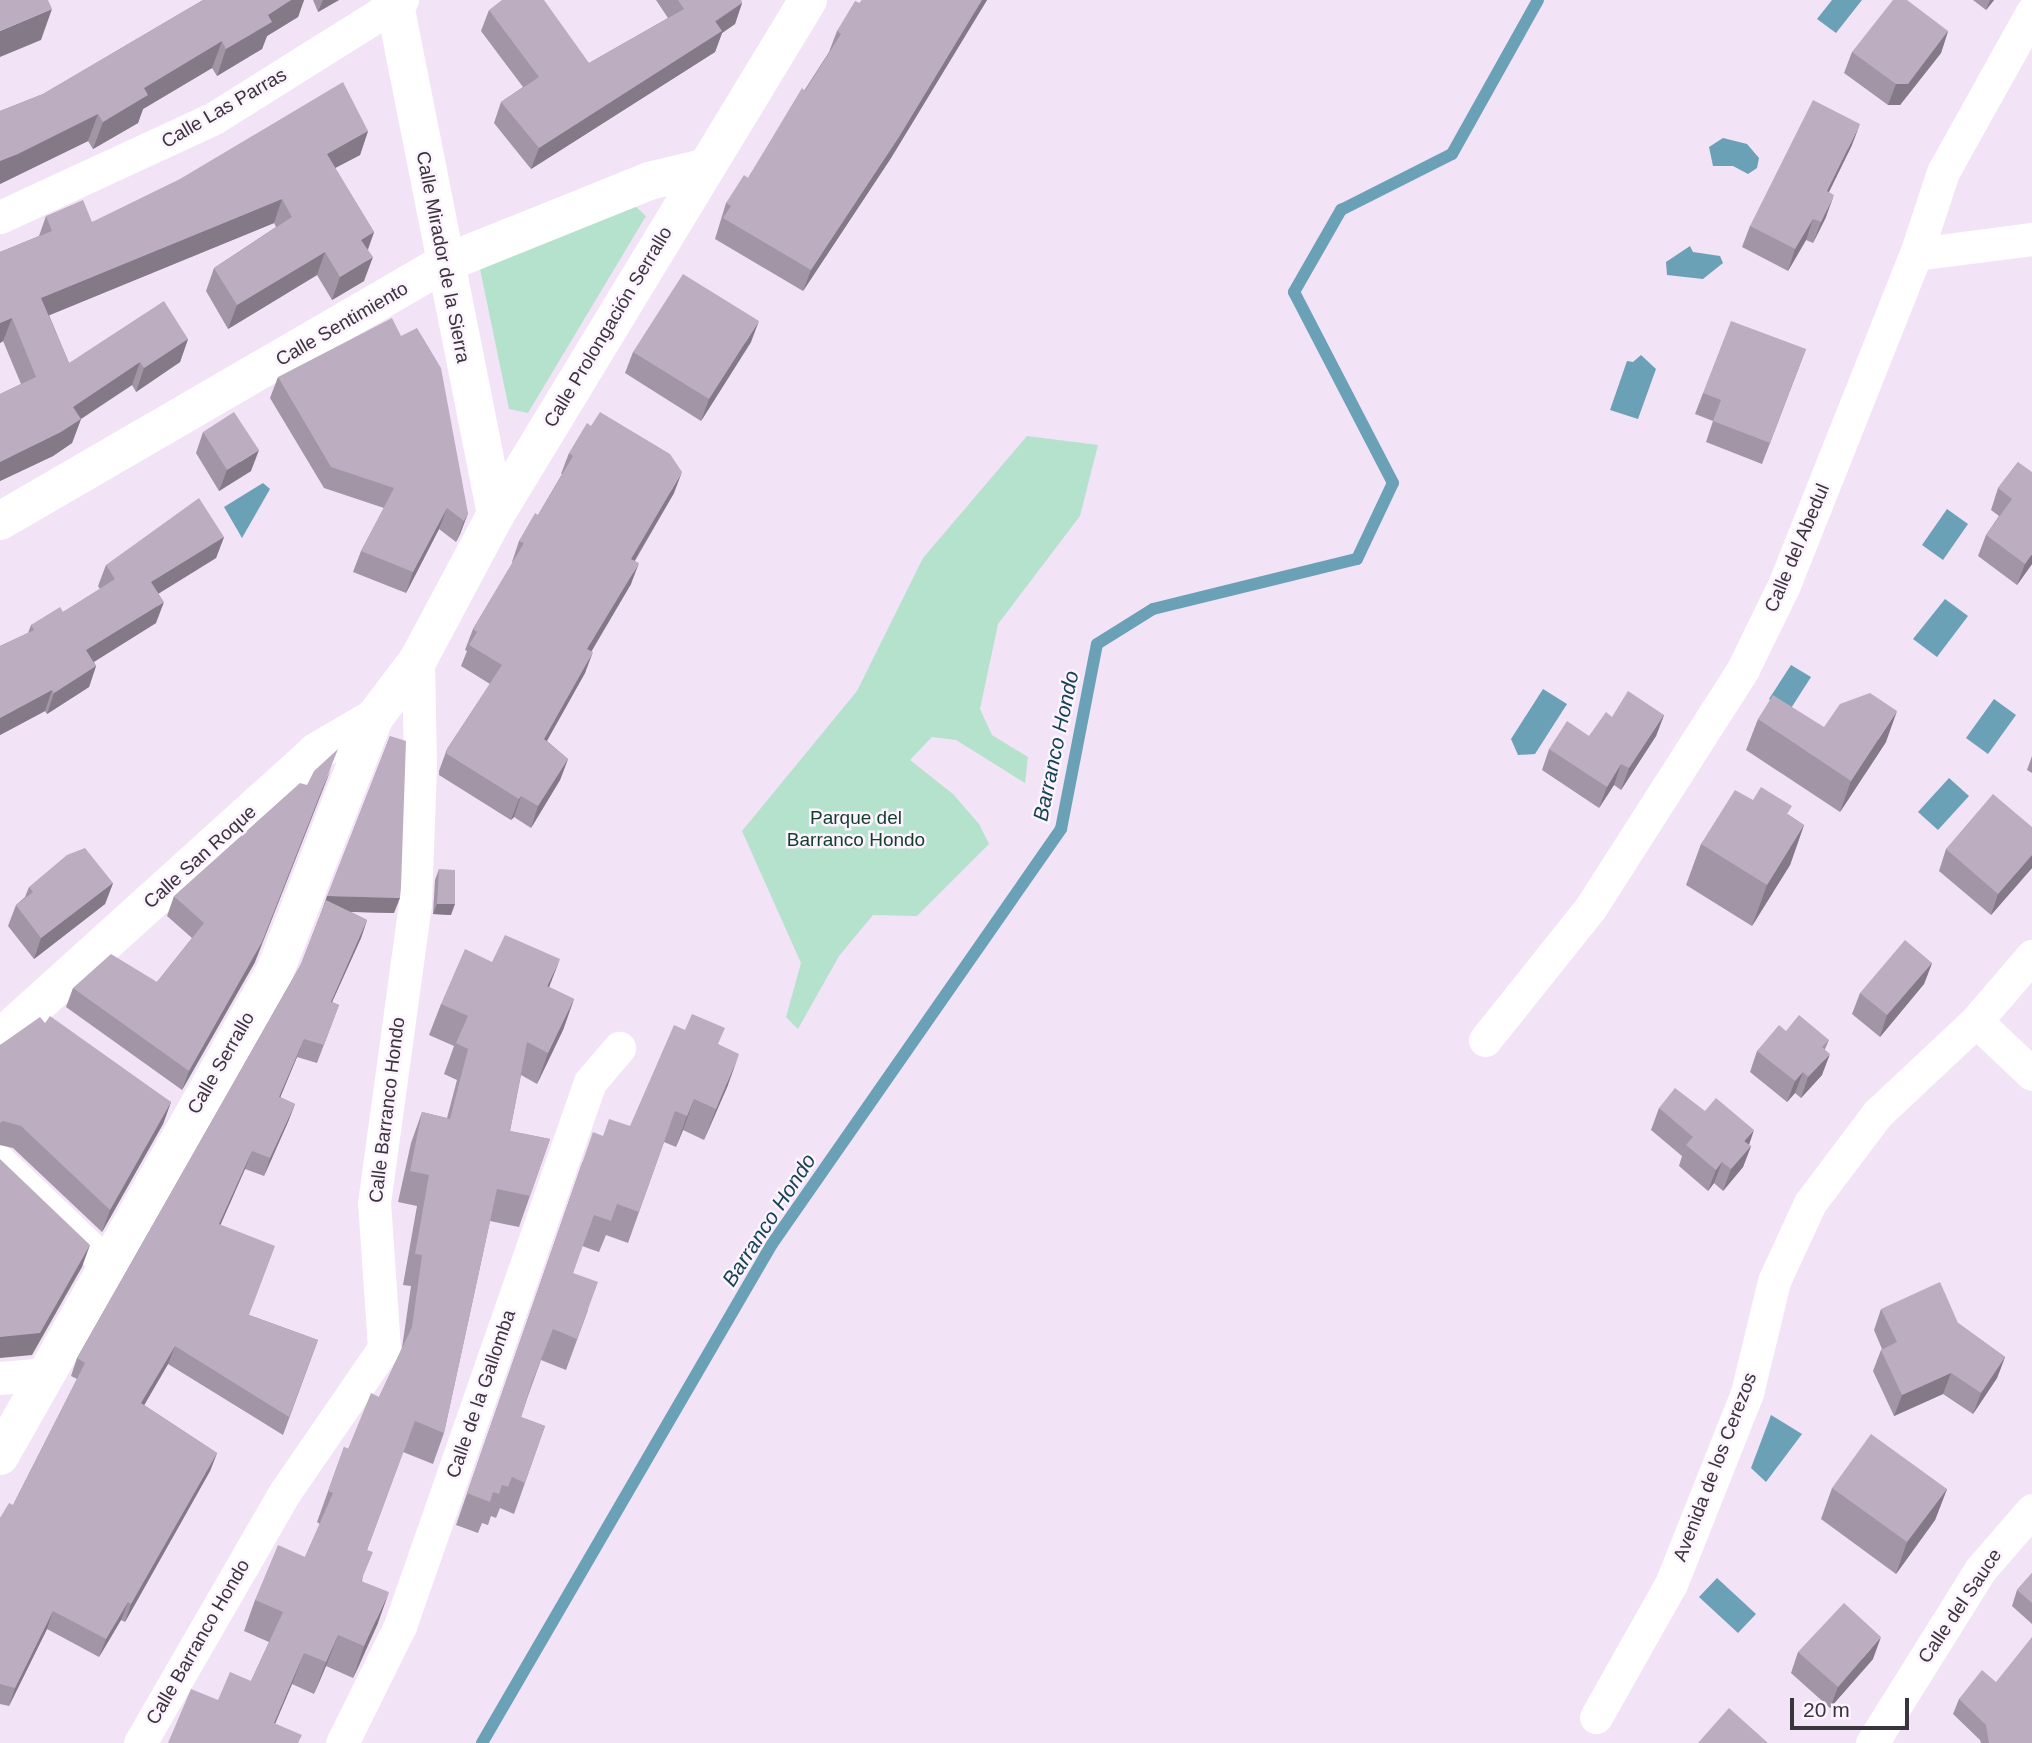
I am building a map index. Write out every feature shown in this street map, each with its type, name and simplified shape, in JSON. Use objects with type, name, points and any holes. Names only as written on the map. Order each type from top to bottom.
[{"type":"street","name":"Calle Prolongación Serrallo","points":[[418,660],[496,514],[703,168],[808,0]]},
{"type":"street","name":"Calle Las Parras","points":[[0,218],[214,118],[397,2]]},
{"type":"street","name":"Calle Mirador de la Sierra","points":[[397,2],[443,264],[496,514]]},
{"type":"street","name":"Calle del Abedul","points":[[1485,1040],[1591,907],[1743,669],[1784,585],[1916,254],[1943,172],[2032,12]]},
{"type":"street","name":"Calle Sentimiento","points":[[0,521],[443,264],[649,181],[703,168]]},
{"type":"street","points":[[1916,254],[2032,239]]},
{"type":"street","name":"Calle Serrallo","points":[[0,1456],[108,1265],[177,1111],[275,971],[374,718],[418,660]]},
{"type":"street","name":"Calle Barranco Hondo","points":[[140,1743],[285,1492],[384,1348],[374,1203],[415,904],[420,765],[418,660]]},
{"type":"street","name":"Calle San Roque","points":[[0,1038],[45,1016],[316,752],[374,718]]},
{"type":"street","name":"Avenida de los Cerezos","points":[[1596,1717],[1671,1584],[1747,1394],[1774,1281],[1810,1203],[1877,1114],[1976,1021],[2032,957]]},
{"type":"street","points":[[1976,1021],[2032,1074]]},
{"type":"street","name":"Calle de la Gallomba","points":[[342,1743],[400,1626],[590,1082],[619,1048]]},
{"type":"street","points":[[0,1162],[108,1265]]},
{"type":"street","points":[[0,1378],[47,1374]]},
{"type":"street","name":"Calle del Sauce","points":[[1872,1743],[1980,1570],[2032,1510]]},
{"type":"green space","points":[[633,204],[646,216],[528,413],[509,409],[480,269]]},
{"type":"green space","name":"Parque del Barranco Hondo","points":[[1027,436],[1098,445],[1080,516],[998,624],[980,709],[992,735],[1028,757],[1025,783],[956,740],[932,737],[910,760],[953,794],[979,824],[989,844],[917,916],[873,915],[839,956],[798,1029],[786,1017],[801,963],[742,831],[857,691],[923,558]]},
{"type":"water","points":[[1832,0],[1862,0],[1836,33],[1817,19]]},
{"type":"water","points":[[1723,138],[1747,144],[1759,158],[1757,168],[1748,174],[1733,166],[1713,166],[1709,147]]},
{"type":"water","points":[[1690,246],[1693,252],[1720,256],[1723,263],[1703,279],[1667,275],[1666,262]]},
{"type":"water","points":[[1641,355],[1656,369],[1638,419],[1610,410],[1627,361],[1633,362]]},
{"type":"water","points":[[263,483],[270,489],[242,538],[224,507]]},
{"type":"water","points":[[1947,509],[1968,524],[1943,560],[1922,545]]},
{"type":"water","points":[[1945,599],[1968,616],[1937,657],[1913,639]]},
{"type":"water","points":[[1791,665],[1811,677],[1788,713],[1769,699]]},
{"type":"water","points":[[1543,689],[1567,704],[1535,754],[1518,755],[1511,739]]},
{"type":"water","points":[[1994,699],[2016,715],[1988,754],[1966,738]]},
{"type":"water","points":[[1949,778],[1969,796],[1938,830],[1918,812]]},
{"type":"water","points":[[1771,1415],[1802,1434],[1766,1482],[1751,1468]]},
{"type":"water","points":[[1717,1578],[1756,1614],[1738,1633],[1699,1597]]},
{"type":"building","points":[[0,0],[48,0],[52,9],[0,31]]},
{"type":"building","points":[[203,0],[291,0],[268,15],[272,22],[226,49],[222,41],[144,88],[148,95],[103,122],[98,114],[0,161],[0,111],[43,94]]},
{"type":"building","points":[[502,0],[544,0],[589,63],[684,9],[678,0],[741,0],[742,3],[715,21],[722,31],[539,148],[501,102],[539,77],[489,10]]},
{"type":"building","points":[[862,0],[982,0],[899,137],[811,270],[723,218],[731,206],[726,203],[744,175],[748,178],[802,88],[805,91],[841,34],[837,31],[855,1],[860,3]]},
{"type":"building","points":[[1893,0],[1907,0],[1948,31],[1908,84],[1896,84],[1852,52]]},
{"type":"building","points":[[343,82],[368,131],[327,154],[374,232],[361,240],[373,257],[340,277],[325,252],[237,305],[214,268],[292,217],[282,199],[41,298],[69,363],[164,301],[188,339],[144,368],[140,362],[73,407],[81,419],[61,432],[0,462],[0,394],[36,377],[12,318],[0,323],[0,252],[52,231],[46,216],[83,200],[92,222],[180,179]]},
{"type":"building","points":[[1813,100],[1860,124],[1827,191],[1834,195],[1821,222],[1813,219],[1795,249],[1750,226]]},
{"type":"building","points":[[683,274],[759,321],[709,399],[633,352]]},
{"type":"building","points":[[392,318],[401,336],[417,328],[441,368],[468,513],[464,521],[447,508],[413,572],[361,551],[394,488],[331,467],[278,377]]},
{"type":"building","points":[[1731,321],[1806,349],[1770,443],[1713,421],[1721,400],[1703,393]]},
{"type":"building","points":[[234,412],[259,450],[227,470],[203,432]]},
{"type":"building","points":[[600,412],[670,454],[682,472],[631,559],[639,563],[587,649],[593,652],[544,739],[568,759],[538,806],[521,796],[519,799],[447,754],[447,749],[502,665],[469,645],[477,632],[473,629],[524,543],[519,541],[535,513],[538,515],[573,456],[569,453],[587,423],[591,426]]},
{"type":"building","points":[[2018,462],[2032,472],[2032,554],[2025,564],[1986,535],[2012,499],[1998,488]]},
{"type":"building","points":[[199,498],[224,537],[151,582],[164,602],[86,650],[96,666],[54,693],[52,690],[0,718],[0,646],[34,630],[31,625],[60,607],[63,612],[115,579],[106,565]]},
{"type":"building","points":[[1628,691],[1664,715],[1629,768],[1621,764],[1607,787],[1549,749],[1567,721],[1589,736],[1606,712],[1612,717]]},
{"type":"building","points":[[1870,693],[1897,711],[1851,781],[1758,719],[1773,695],[1824,727],[1840,704]]},
{"type":"building","points":[[390,736],[406,741],[400,898],[327,896]]},
{"type":"building","points":[[338,749],[262,942],[189,1071],[73,988],[111,954],[157,982],[204,923],[174,896],[300,783],[307,785],[314,771]]},
{"type":"building","points":[[1761,787],[1792,806],[1787,814],[1804,825],[1767,885],[1701,844],[1735,790],[1753,800]]},
{"type":"building","points":[[1993,794],[2032,827],[2032,855],[1998,894],[1946,849]]},
{"type":"building","points":[[85,848],[113,883],[41,938],[16,905],[33,892],[29,887],[67,855]]},
{"type":"building","points":[[439,869],[455,870],[455,904],[437,904]]},
{"type":"building","points":[[326,900],[367,920],[331,1002],[339,1005],[324,1045],[304,1039],[279,1097],[295,1104],[270,1158],[252,1151],[219,1224],[275,1246],[249,1315],[318,1340],[289,1417],[175,1346],[141,1403],[217,1453],[131,1604],[128,1602],[106,1639],[53,1611],[15,1688],[0,1684],[0,1518],[9,1503],[13,1505],[85,1363],[77,1358],[301,964]]},
{"type":"building","points":[[505,935],[560,959],[547,986],[574,999],[548,1053],[527,1042],[510,1131],[550,1139],[530,1196],[497,1189],[444,1433],[415,1421],[367,1550],[373,1552],[361,1581],[389,1592],[364,1646],[338,1635],[326,1662],[304,1653],[274,1723],[302,1735],[298,1743],[168,1743],[191,1689],[218,1700],[230,1672],[251,1681],[283,1612],[255,1600],[278,1545],[305,1557],[333,1493],[328,1491],[344,1447],[348,1449],[371,1393],[379,1397],[412,1327],[422,1255],[415,1254],[429,1175],[410,1171],[422,1112],[450,1119],[468,1049],[456,1043],[468,1016],[441,1004],[465,949],[492,962]]},
{"type":"building","points":[[1905,940],[1932,963],[1887,1015],[1860,993]]},
{"type":"building","points":[[692,1014],[725,1028],[718,1044],[739,1054],[716,1109],[694,1099],[687,1116],[675,1111],[639,1212],[617,1204],[611,1221],[594,1215],[573,1273],[598,1282],[577,1339],[553,1329],[532,1382],[521,1417],[545,1426],[525,1483],[512,1477],[508,1487],[502,1485],[499,1494],[493,1492],[490,1502],[467,1493],[593,1132],[603,1136],[609,1119],[630,1126],[674,1025],[685,1030]]},
{"type":"building","points":[[1799,1015],[1829,1040],[1822,1047],[1830,1054],[1808,1077],[1803,1072],[1795,1081],[1757,1051],[1779,1025],[1786,1031]]},
{"type":"building","points":[[50,1016],[171,1102],[110,1210],[21,1126],[3,1121],[0,1123],[0,1045],[40,1017],[45,1023]]},
{"type":"building","points":[[1675,1088],[1705,1111],[1716,1098],[1754,1130],[1744,1141],[1751,1146],[1731,1169],[1722,1162],[1716,1170],[1686,1145],[1693,1137],[1659,1108]]},
{"type":"building","points":[[0,1159],[90,1245],[40,1333],[0,1337]]},
{"type":"building","points":[[1940,1282],[1958,1323],[2005,1357],[1981,1393],[1951,1373],[1902,1395],[1881,1350],[1897,1342],[1881,1309]]},
{"type":"building","points":[[1871,1434],[1947,1489],[1907,1542],[1832,1488]]},
{"type":"building","points":[[2032,1573],[2032,1603],[2017,1590]]},
{"type":"building","points":[[1844,1603],[1881,1637],[1838,1687],[1798,1652]]},
{"type":"building","points":[[2032,1637],[2032,1743],[1989,1743],[1986,1725],[1959,1699],[1982,1670],[1996,1682]]},
{"type":"building","points":[[1729,1708],[1768,1743],[1698,1743]]},
{"type":"waterway","name":"Barranco Hondo","points":[[482,1743],[772,1244],[1061,829],[1097,644],[1153,609],[1357,559],[1393,483],[1294,292],[1341,210],[1452,154],[1538,0]]}]
